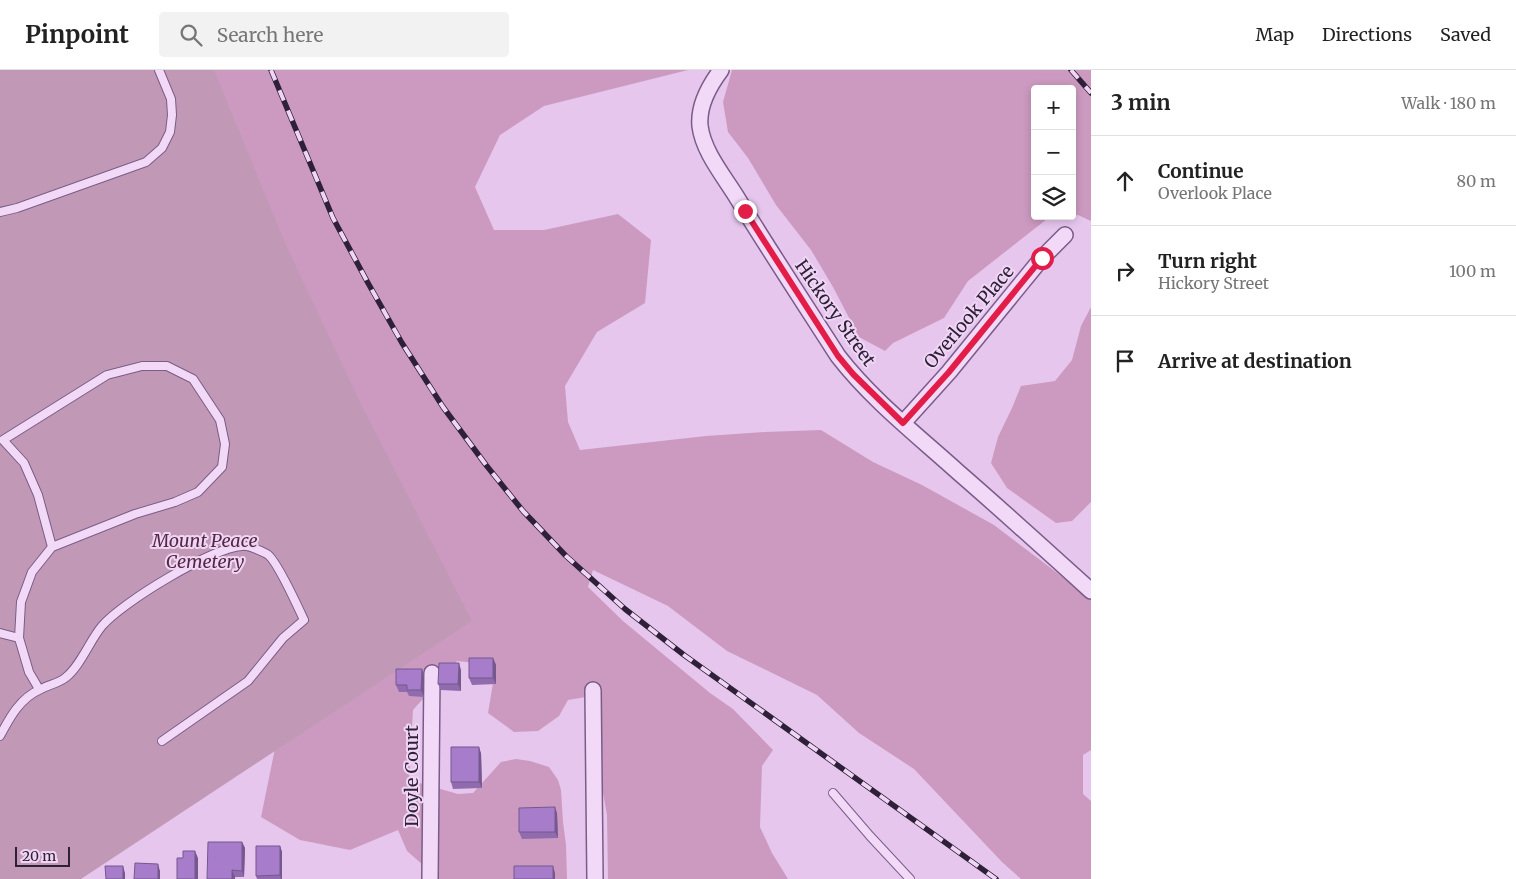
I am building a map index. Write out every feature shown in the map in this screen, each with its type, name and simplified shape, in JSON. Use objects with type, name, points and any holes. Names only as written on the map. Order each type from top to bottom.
[{"type":"street","name":"Hickory Street","points":[[721,70],[712,82],[701,110],[700,125],[703,139],[711,156],[838,356],[853,374],[903,423],[1009,516],[1091,592]]},
{"type":"street","name":"Overlook Place","points":[[903,423],[949,372],[1042,258],[1065,236]]},
{"type":"street","name":"Doyle Court","points":[[430,879],[432,673]]},
{"type":"street","points":[[593,690],[595,879]]},
{"type":"lane","points":[[0,212],[17,208],[146,162],[162,148],[170,132],[172,115],[171,99],[159,70]]},
{"type":"lane","points":[[39,689],[29,672],[19,638],[20,602],[32,572],[52,547],[135,514],[175,502],[198,492],[222,467],[225,444],[220,420],[193,379],[167,366],[142,366],[107,375],[1,440],[24,463],[38,495],[52,547]]},
{"type":"lane","points":[[0,736],[11,715],[24,699],[39,689],[65,679],[78,663],[101,626],[116,612],[154,586],[218,552],[243,546],[269,555],[304,620],[283,638],[248,681],[162,741]]},
{"type":"lane","points":[[0,633],[19,638]]},
{"type":"lane","points":[[834,793],[910,879]]},
{"type":"shaded area","points":[[129,70],[688,70],[544,106],[500,135],[475,187],[494,230],[544,230],[618,214],[651,240],[645,303],[597,332],[565,386],[568,422],[580,450],[706,436],[821,430],[873,462],[922,485],[994,525],[1089,597],[1091,599],[1091,750],[1083,755],[1083,794],[1091,801],[1091,879],[1021,879],[1002,862],[914,769],[859,733],[817,695],[727,651],[668,606],[593,570],[588,587],[623,621],[710,693],[733,709],[773,750],[762,766],[760,827],[772,853],[788,879],[608,879],[607,815],[586,697],[568,700],[559,716],[538,731],[514,732],[488,713],[496,665],[457,661],[413,710],[409,780],[458,794],[473,793],[501,762],[516,759],[549,767],[558,780],[561,790],[567,879],[439,879],[407,851],[398,830],[350,850],[300,840],[261,817],[279,729]]},
{"type":"shaded area","points":[[732,70],[1091,70],[1091,221],[1076,215],[1076,85],[1031,85],[1031,220],[1046,220],[968,281],[944,318],[893,343],[885,351],[859,337],[811,250],[776,205],[748,158],[728,132],[723,102]]},
{"type":"shaded area","points":[[1091,307],[1091,502],[1072,521],[1056,523],[1007,488],[991,463],[998,437],[1021,386],[1055,381],[1072,360],[1081,326]]},
{"type":"green space","name":"Mount Peace Cemetery","points":[[0,70],[214,70],[286,245],[361,404],[472,621],[81,879],[0,879]]},
{"type":"building","points":[[469,658],[493,658],[493,678],[469,678]]},
{"type":"building","points":[[439,663],[459,663],[458,684],[438,684]]},
{"type":"building","points":[[396,669],[422,669],[421,690],[407,690],[407,685],[396,685]]},
{"type":"building","points":[[451,747],[479,747],[479,782],[451,782]]},
{"type":"building","points":[[555,807],[555,832],[519,832],[519,808]]},
{"type":"building","points":[[208,842],[242,842],[242,871],[232,870],[232,879],[207,879]]},
{"type":"building","points":[[256,846],[280,846],[280,875],[256,876]]},
{"type":"building","points":[[183,851],[195,851],[195,879],[177,879],[177,858],[183,858]]},
{"type":"building","points":[[135,863],[158,864],[158,879],[134,879]]},
{"type":"building","points":[[105,866],[123,866],[123,879],[106,879]]},
{"type":"building","points":[[514,866],[553,866],[553,879],[514,879]]},
{"type":"railway","points":[[271,70],[333,218],[402,343],[443,407],[523,511],[566,556],[625,609],[684,655],[996,879]]},
{"type":"railway","points":[[1071,70],[1091,93]]},
{"type":"route","points":[[745,211],[838,356],[853,374],[903,423],[949,372],[1042,258]]}]
